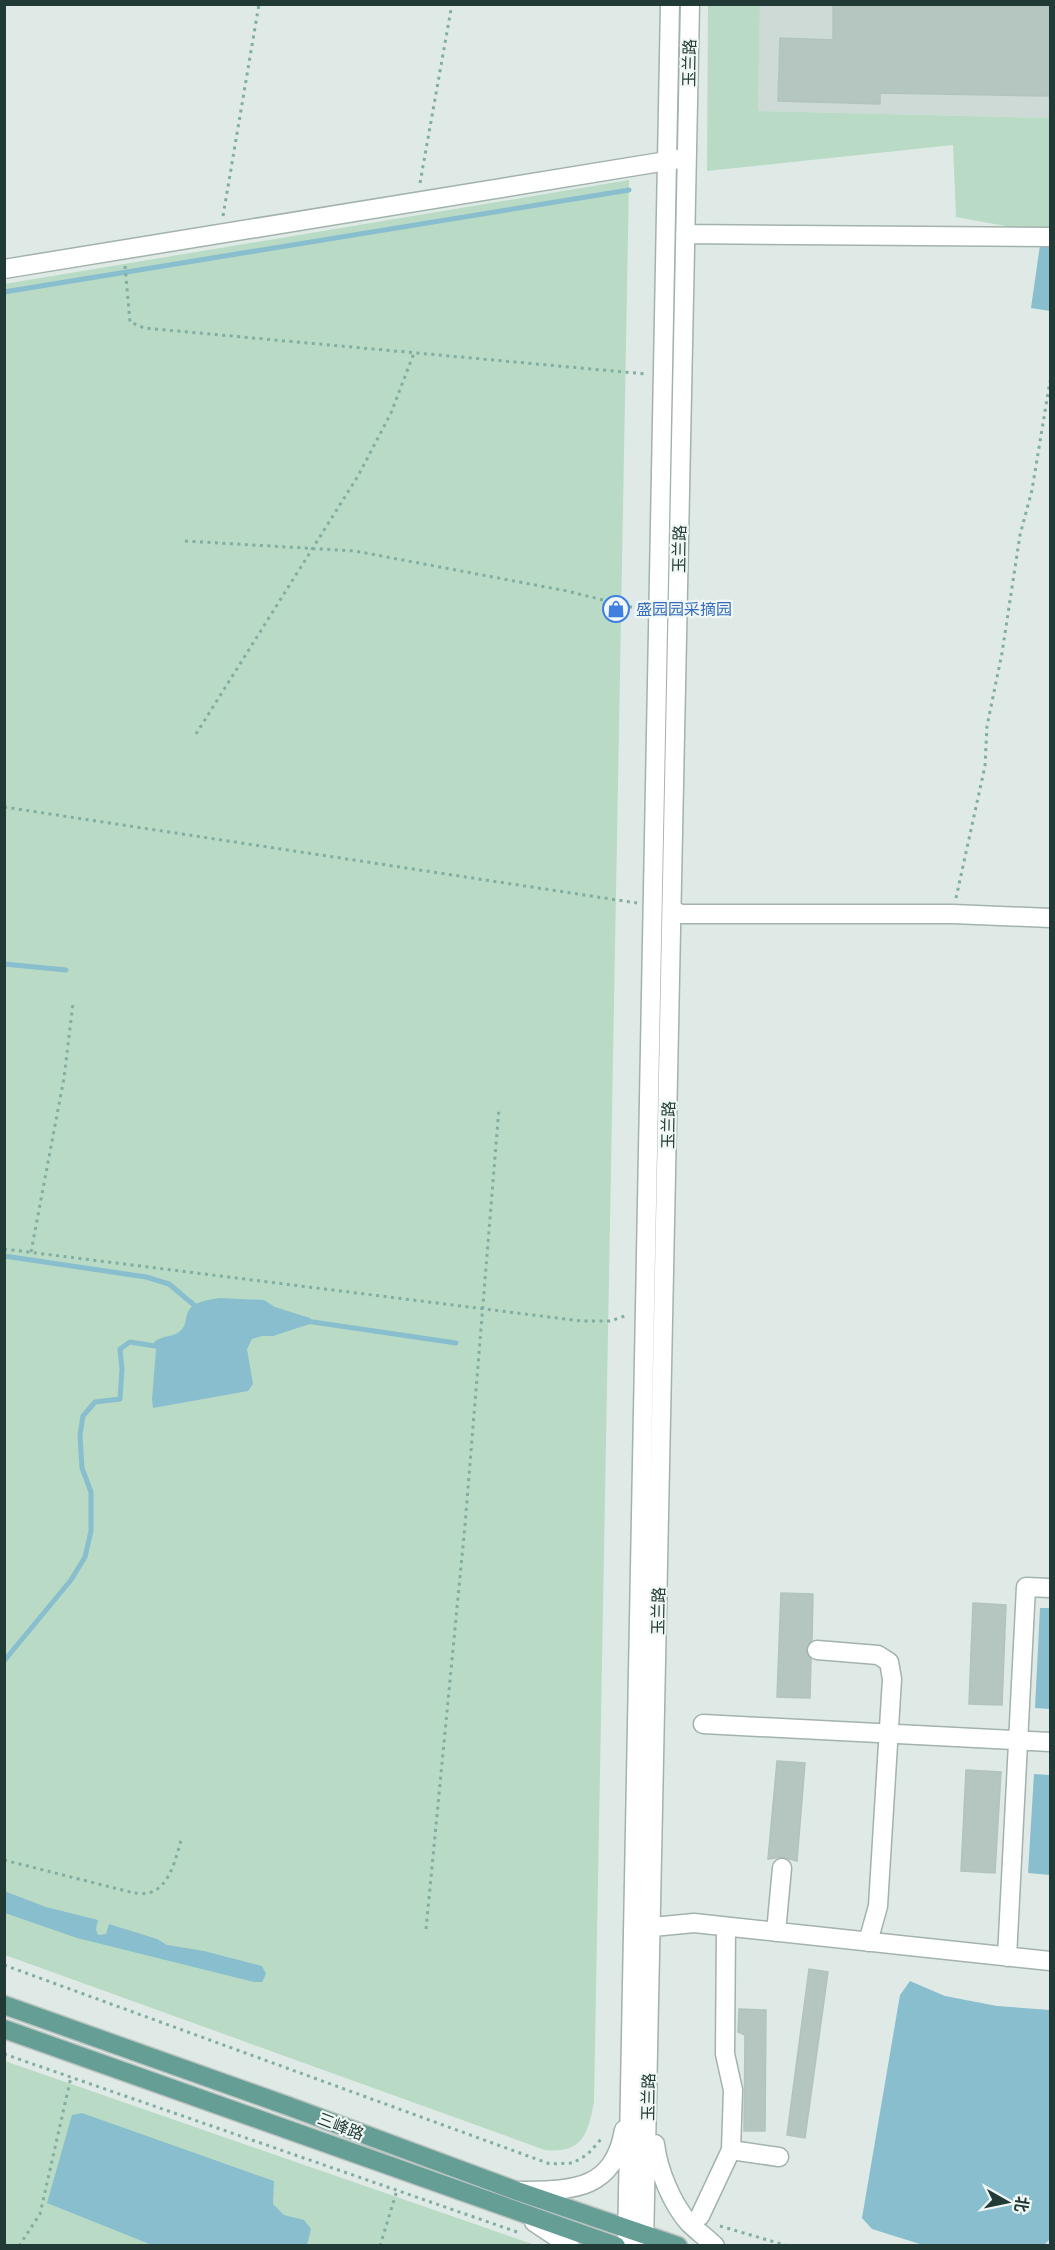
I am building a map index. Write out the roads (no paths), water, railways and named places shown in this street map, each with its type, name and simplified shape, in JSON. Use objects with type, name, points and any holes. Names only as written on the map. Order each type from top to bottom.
[{"type":"main road","name":"三峰路","points":[[4,2005],[288,2106],[514,2200],[616,2246]]},
{"type":"main road","name":"三峰路","points":[[4,2029],[514,2200],[636,2238],[678,2246]]},
{"type":"street","name":"玉兰路","points":[[643,1928],[645,1309],[670,4]]},
{"type":"street","name":"玉兰路","points":[[636,2238],[672,909],[690,4]]},
{"type":"street","points":[[4,269],[687,158]]},
{"type":"street","points":[[685,234],[1050,237]]},
{"type":"street","points":[[672,909],[680,914],[953,914],[1050,918]]},
{"type":"street","points":[[1007,1957],[1026,1587],[1050,1588]]},
{"type":"street","points":[[817,1650],[878,1654],[889,1662],[892,1679],[878,1906],[868,1942]]},
{"type":"street","points":[[703,1724],[1050,1742]]},
{"type":"street","points":[[776,1932],[782,1868]]},
{"type":"street","points":[[643,1928],[694,1923],[1050,1961]]},
{"type":"street","points":[[700,2216],[731,2150],[734,2090],[725,2054],[726,1927]]},
{"type":"street","points":[[514,2200],[596,2181],[610,2167],[621,2146],[639,2087]]},
{"type":"street","points":[[639,2087],[657,2162],[669,2189],[688,2223],[715,2246]]},
{"type":"street","points":[[731,2150],[779,2157]]},
{"type":"street","points":[[514,2200],[570,2246]]},
{"type":"water","points":[[1040,245],[1050,246],[1050,311],[1031,308]]},
{"type":"water","points":[[220,1298],[264,1300],[275,1307],[310,1318],[313,1323],[273,1336],[252,1339],[247,1349],[253,1384],[248,1391],[153,1408],[156,1349],[154,1342],[180,1331],[193,1306]]},
{"type":"water","points":[[1040,1608],[1050,1608],[1050,1709],[1035,1708]]},
{"type":"water","points":[[1034,1774],[1050,1775],[1050,1875],[1028,1873]]},
{"type":"water","points":[[4,1891],[46,1907],[98,1920],[96,1929],[98,1935],[106,1934],[109,1924],[157,1939],[167,1945],[204,1951],[262,1966],[266,1974],[262,1982],[254,1982],[77,1938],[5,1913]]},
{"type":"water","points":[[910,1981],[945,1996],[997,2006],[1050,2010],[1050,2239],[1044,2245],[923,2245],[872,2229],[862,2218],[900,1995]]},
{"type":"water","points":[[82,2113],[274,2181],[273,2204],[284,2215],[304,2220],[311,2229],[307,2245],[152,2245],[47,2203],[72,2115]]},
{"type":"waterway","points":[[4,292],[629,190]]},
{"type":"waterway","points":[[4,964],[66,970]]},
{"type":"waterway","points":[[4,1256],[146,1277],[169,1284],[194,1305]]},
{"type":"waterway","points":[[306,1321],[456,1343]]},
{"type":"waterway","points":[[4,1661],[71,1580],[85,1557],[91,1531],[91,1492],[82,1468],[80,1435],[83,1416],[95,1402],[120,1399],[122,1369],[120,1349],[130,1342],[155,1346]]},
{"type":"place","name":"盛园园采摘园","points":[[616,609]]}]
